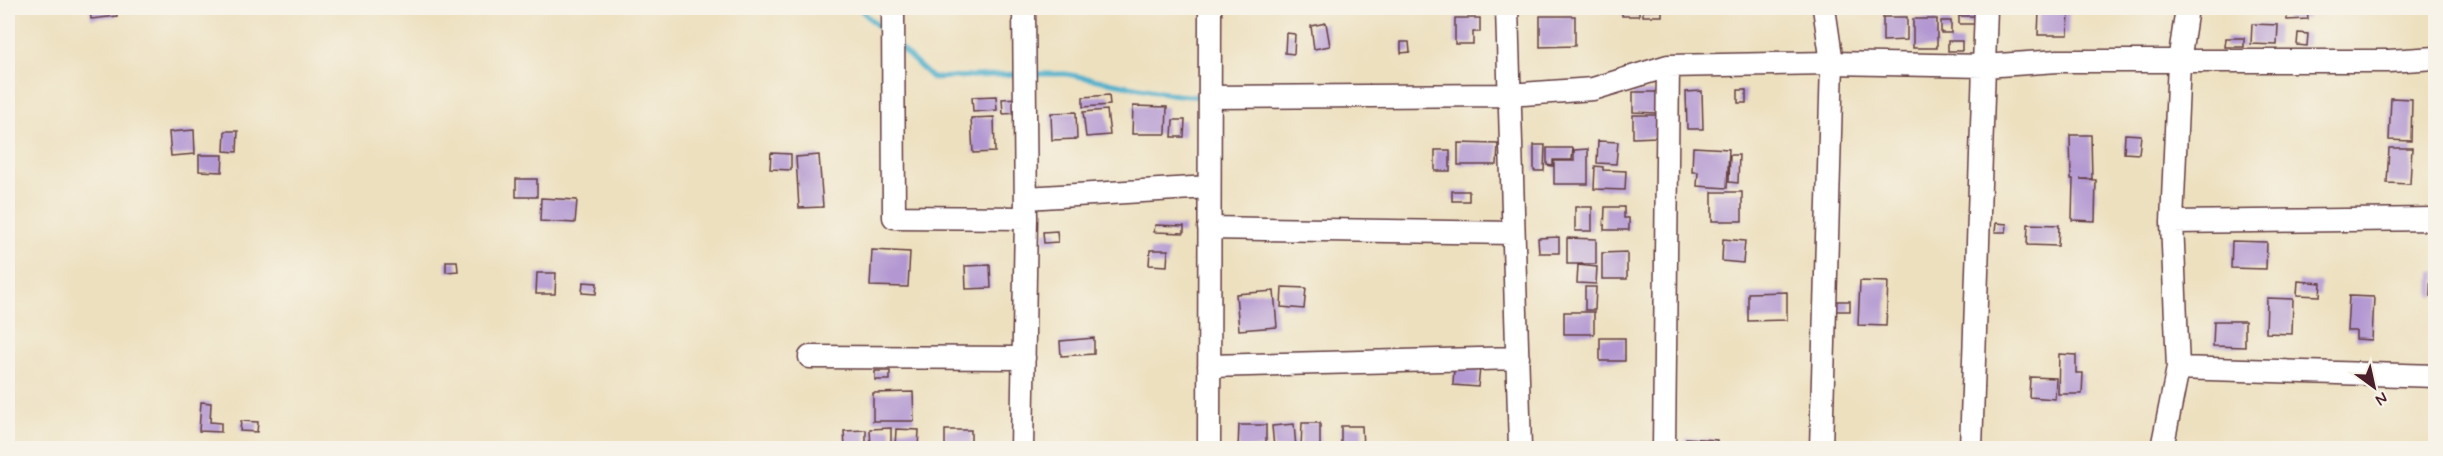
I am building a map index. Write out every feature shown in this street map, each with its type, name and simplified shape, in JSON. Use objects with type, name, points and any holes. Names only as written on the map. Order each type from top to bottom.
[{"type":"street","points":[[893,8],[894,217],[1026,208],[1209,187]]},
{"type":"street","points":[[1022,448],[1026,208],[1024,8]]},
{"type":"street","points":[[1209,448],[1210,8]]},
{"type":"street","points":[[1507,8],[1520,448]]},
{"type":"street","points":[[1821,448],[1832,63],[1824,8]]},
{"type":"street","points":[[1971,448],[1986,8]]},
{"type":"street","points":[[2162,448],[2178,369],[2172,222],[2179,62],[2187,8]]},
{"type":"street","points":[[1210,97],[1508,95],[1593,89],[1668,66],[1832,63],[1984,66],[2058,61],[2389,61],[2436,58]]},
{"type":"street","points":[[1664,448],[1668,66]]},
{"type":"street","points":[[2172,222],[2436,219]]},
{"type":"street","points":[[1209,228],[1513,233]]},
{"type":"street","points":[[810,357],[1024,358]]},
{"type":"street","points":[[1209,366],[1518,358]]},
{"type":"street","points":[[2178,369],[2436,376]]},
{"type":"building","points":[[90,8],[116,8],[117,16],[91,19]]},
{"type":"building","points":[[1369,8],[1406,8],[1406,13],[1369,13]]},
{"type":"building","points":[[1622,8],[1639,8],[1639,16],[1622,16]]},
{"type":"building","points":[[1643,8],[1662,8],[1662,16],[1643,16]]},
{"type":"building","points":[[2286,8],[2307,8],[2308,19],[2287,20]]},
{"type":"building","points":[[2039,11],[2069,11],[2068,35],[2038,35]]},
{"type":"building","points":[[1540,16],[1575,16],[1575,46],[1540,47]]},
{"type":"building","points":[[1959,16],[1977,16],[1977,24],[1959,24]]},
{"type":"building","points":[[1883,17],[1907,17],[1907,40],[1883,41]]},
{"type":"building","points":[[1455,18],[1480,18],[1480,32],[1473,32],[1473,44],[1455,44]]},
{"type":"building","points":[[1913,19],[1937,19],[1937,48],[1913,48]]},
{"type":"building","points":[[1941,21],[1951,21],[1951,33],[1941,33]]},
{"type":"building","points":[[1326,23],[1330,46],[1314,49],[1311,26]]},
{"type":"building","points":[[2252,24],[2278,25],[2277,45],[2251,44]]},
{"type":"building","points":[[1286,33],[1295,34],[1294,54],[1285,53]]},
{"type":"building","points":[[2298,33],[2308,34],[2307,46],[2297,45]]},
{"type":"building","points":[[2226,38],[2244,38],[2244,47],[2225,47]]},
{"type":"building","points":[[1948,41],[1962,41],[1962,51],[1948,51]]},
{"type":"building","points":[[1401,42],[1409,42],[1410,52],[1401,53]]},
{"type":"building","points":[[1738,90],[1746,90],[1746,103],[1738,103]]},
{"type":"building","points":[[1702,91],[1703,129],[1687,129],[1686,92]]},
{"type":"building","points":[[1633,92],[1658,92],[1657,113],[1633,112]]},
{"type":"building","points":[[1109,95],[1110,105],[1083,107],[1083,97]]},
{"type":"building","points":[[996,96],[997,110],[973,112],[972,97]]},
{"type":"building","points":[[1018,98],[1018,113],[1003,114],[1002,99]]},
{"type":"building","points":[[2391,98],[2412,99],[2411,141],[2389,140]]},
{"type":"building","points":[[1133,106],[1167,107],[1166,134],[1132,134]]},
{"type":"building","points":[[1107,110],[1110,135],[1086,137],[1083,112]]},
{"type":"building","points":[[1076,112],[1077,139],[1052,140],[1051,113]]},
{"type":"building","points":[[1633,115],[1657,115],[1657,137],[1633,138]]},
{"type":"building","points":[[994,117],[995,152],[973,153],[971,118]]},
{"type":"building","points":[[1173,120],[1185,120],[1184,137],[1172,137]]},
{"type":"building","points":[[194,130],[195,154],[171,156],[169,132]]},
{"type":"building","points":[[225,131],[238,131],[237,152],[224,151]]},
{"type":"building","points":[[2125,134],[2141,135],[2139,154],[2124,153]]},
{"type":"building","points":[[2070,135],[2091,135],[2092,179],[2080,179],[2096,180],[2095,221],[2072,220],[2073,179],[2071,179]]},
{"type":"building","points":[[1598,141],[1618,142],[1616,164],[1597,163]]},
{"type":"building","points":[[1458,143],[1498,144],[1497,165],[1458,165]]},
{"type":"building","points":[[1534,145],[1545,145],[1544,171],[1534,171]]},
{"type":"building","points":[[1693,147],[1729,149],[1727,188],[1697,186],[1698,172],[1692,172]]},
{"type":"building","points":[[1547,148],[1573,148],[1572,160],[1553,160],[1553,166],[1547,165]]},
{"type":"building","points":[[2389,148],[2412,148],[2410,184],[2387,183]]},
{"type":"building","points":[[1588,149],[1588,184],[1554,184],[1554,161],[1574,161],[1574,150]]},
{"type":"building","points":[[1435,150],[1450,150],[1450,171],[1435,171]]},
{"type":"building","points":[[771,153],[791,154],[791,170],[770,169]]},
{"type":"building","points":[[199,155],[223,155],[222,172],[199,171]]},
{"type":"building","points":[[819,155],[823,207],[799,208],[796,157]]},
{"type":"building","points":[[1730,155],[1739,155],[1738,183],[1729,182]]},
{"type":"building","points":[[1595,166],[1603,167],[1603,170],[1626,171],[1625,190],[1594,189]]},
{"type":"building","points":[[516,179],[537,179],[537,197],[516,197]]},
{"type":"building","points":[[1452,191],[1469,191],[1469,201],[1452,201]]},
{"type":"building","points":[[1712,192],[1742,192],[1742,221],[1712,221]]},
{"type":"building","points":[[541,198],[577,200],[575,223],[540,221]]},
{"type":"building","points":[[1575,207],[1592,207],[1592,231],[1575,231]]},
{"type":"building","points":[[1605,207],[1624,207],[1624,218],[1629,218],[1629,230],[1604,230]]},
{"type":"building","points":[[1996,223],[2007,224],[2006,232],[1995,232]]},
{"type":"building","points":[[2028,224],[2059,225],[2058,246],[2027,245]]},
{"type":"building","points":[[1155,225],[1184,226],[1184,233],[1154,232]]},
{"type":"building","points":[[1057,231],[1058,242],[1044,243],[1043,232]]},
{"type":"building","points":[[1559,237],[1559,253],[1539,253],[1538,238]]},
{"type":"building","points":[[1567,238],[1596,239],[1596,264],[1567,264]]},
{"type":"building","points":[[1723,239],[1745,241],[1743,263],[1722,261]]},
{"type":"building","points":[[2232,241],[2267,242],[2266,269],[2231,268]]},
{"type":"building","points":[[872,250],[910,252],[908,287],[870,286]]},
{"type":"building","points":[[1150,250],[1168,250],[1167,266],[1149,265]]},
{"type":"building","points":[[1627,252],[1627,279],[1602,279],[1602,253]]},
{"type":"building","points":[[446,261],[457,261],[458,271],[446,272]]},
{"type":"building","points":[[990,265],[991,288],[966,289],[965,266]]},
{"type":"building","points":[[1578,265],[1597,267],[1596,284],[1577,283]]},
{"type":"building","points":[[2431,271],[2436,271],[2436,297],[2430,296]]},
{"type":"building","points":[[537,273],[556,273],[555,294],[536,294]]},
{"type":"building","points":[[1860,281],[1888,282],[1886,326],[1858,325]]},
{"type":"building","points":[[2298,281],[2321,283],[2320,296],[2297,295]]},
{"type":"building","points":[[583,282],[597,283],[596,294],[582,293]]},
{"type":"building","points":[[1282,287],[1306,288],[1304,309],[1281,307]]},
{"type":"building","points":[[1585,287],[1596,287],[1595,310],[1585,310]]},
{"type":"building","points":[[1274,291],[1277,327],[1239,330],[1236,294]]},
{"type":"building","points":[[1787,292],[1787,320],[1748,321],[1748,293]]},
{"type":"building","points":[[2349,296],[2374,297],[2372,340],[2356,339],[2356,331],[2347,331]]},
{"type":"building","points":[[2267,298],[2293,299],[2292,334],[2266,333]]},
{"type":"building","points":[[1835,301],[1850,301],[1850,311],[1835,311]]},
{"type":"building","points":[[1564,312],[1594,312],[1594,334],[1564,334]]},
{"type":"building","points":[[2214,321],[2245,321],[2245,347],[2213,346]]},
{"type":"building","points":[[1094,338],[1094,354],[1061,356],[1060,341]]},
{"type":"building","points":[[1600,338],[1625,338],[1625,361],[1600,361]]},
{"type":"building","points":[[2059,354],[2076,355],[2076,373],[2083,373],[2082,394],[2058,394]]},
{"type":"building","points":[[1454,367],[1480,368],[1478,387],[1453,385]]},
{"type":"building","points":[[875,371],[890,371],[890,380],[875,380]]},
{"type":"building","points":[[2030,377],[2056,378],[2055,399],[2029,397]]},
{"type":"building","points":[[913,392],[914,421],[873,421],[873,393]]},
{"type":"building","points":[[201,402],[211,403],[210,422],[221,423],[221,432],[199,431]]},
{"type":"building","points":[[241,421],[258,422],[257,432],[240,431]]},
{"type":"building","points":[[1302,423],[1320,423],[1320,448],[1301,448]]},
{"type":"building","points":[[1294,424],[1296,448],[1274,448],[1272,426]]},
{"type":"building","points":[[1239,425],[1266,425],[1266,448],[1238,448]]},
{"type":"building","points":[[1341,426],[1362,426],[1363,448],[1341,448]]},
{"type":"building","points":[[891,428],[891,448],[871,448],[870,429]]},
{"type":"building","points":[[896,429],[919,430],[918,448],[895,447]]},
{"type":"building","points":[[866,430],[866,448],[845,448],[844,431]]},
{"type":"building","points":[[945,430],[971,430],[971,447],[945,448]]},
{"type":"building","points":[[1686,438],[1717,440],[1716,448],[1686,448]]},
{"type":"waterway","points":[[859,8],[885,33]]},
{"type":"waterway","points":[[900,48],[932,78],[1020,74]]},
{"type":"waterway","points":[[1029,74],[1066,74],[1176,95],[1203,97]]}]
